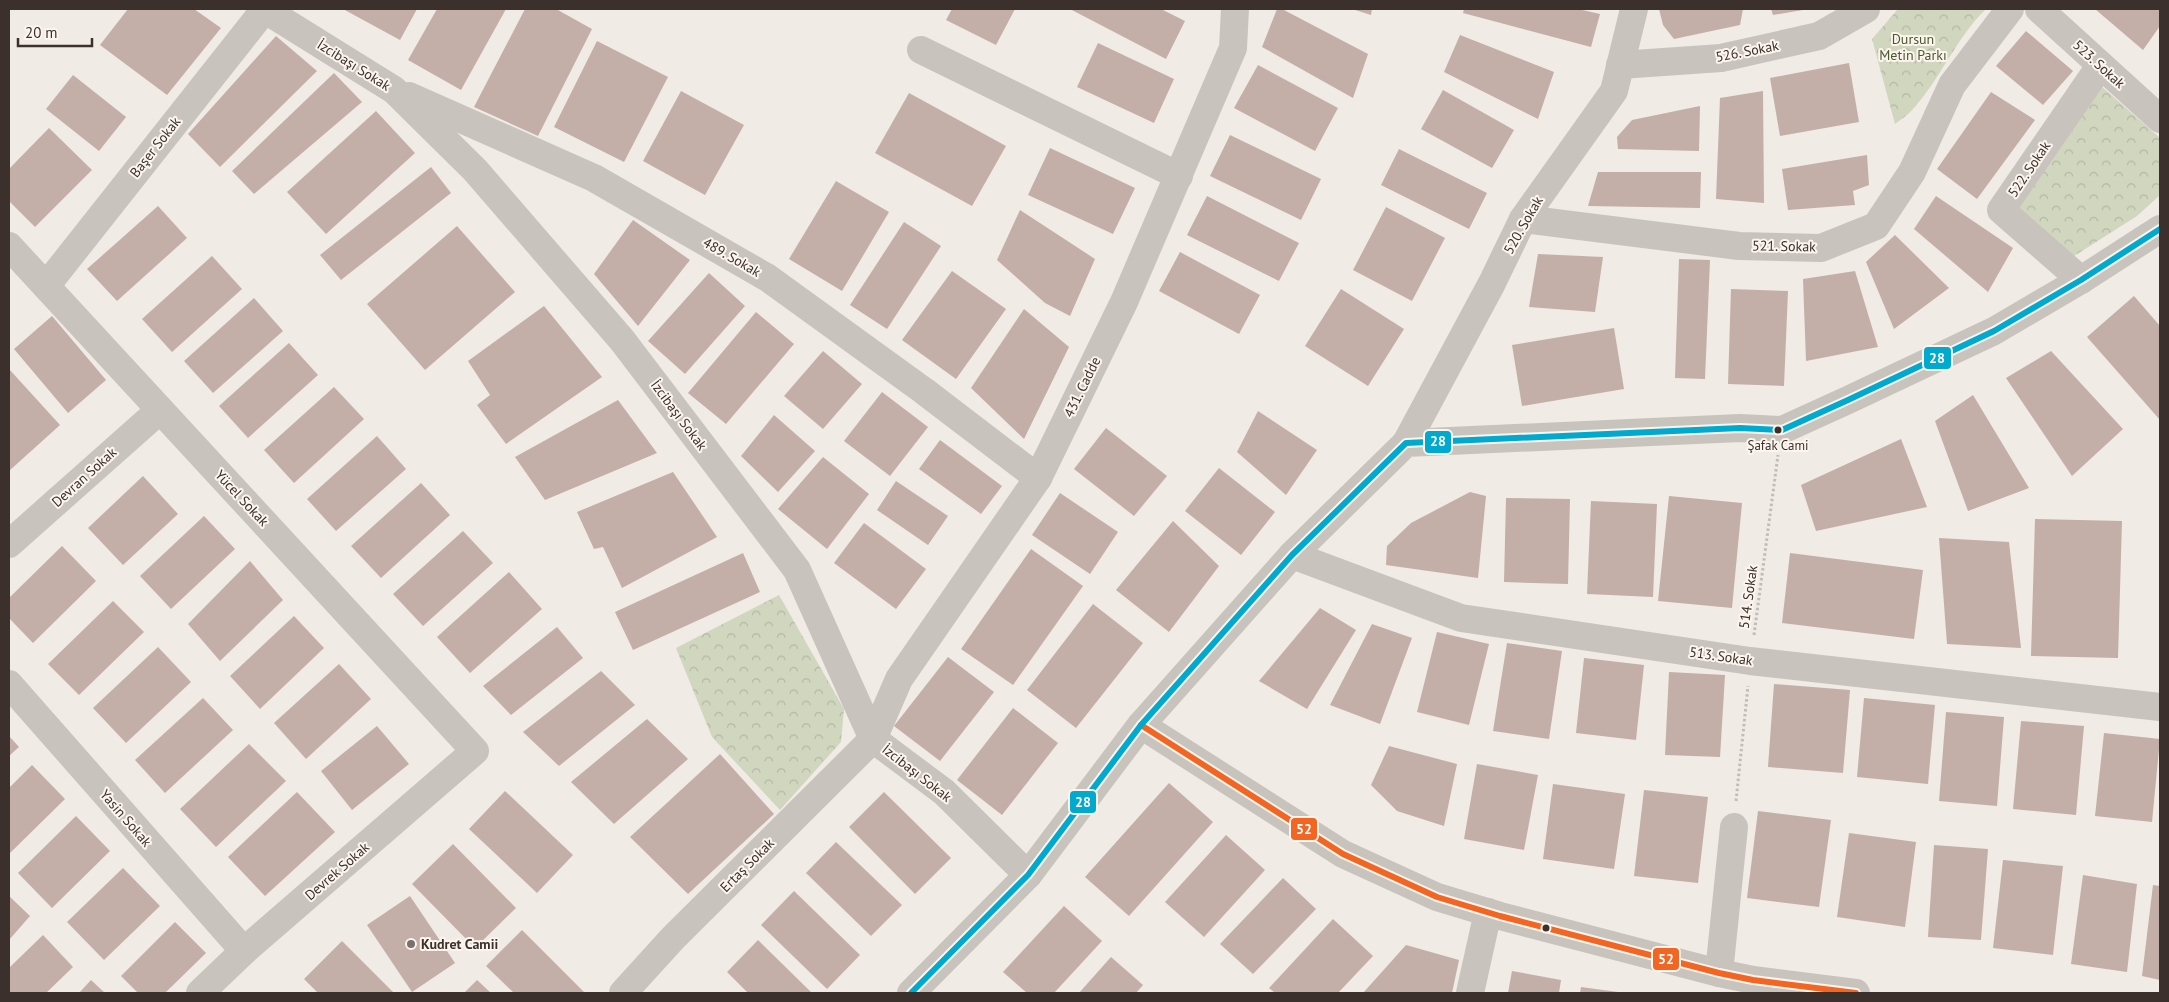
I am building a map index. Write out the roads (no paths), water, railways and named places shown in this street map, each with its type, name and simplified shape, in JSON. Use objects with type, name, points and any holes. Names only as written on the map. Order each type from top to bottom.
[{"type":"street","name":"İzcibaşı Sokak","points":[[265,9],[394,90],[475,170],[622,340],[797,570],[874,739],[944,792],[1028,875]]},
{"type":"street","name":"Başer Sokak","points":[[46,286],[265,9]]},
{"type":"street","name":"520. Sokak","points":[[927,988],[1028,875],[1141,725],[1292,555],[1406,443],[1492,283],[1523,219],[1614,91],[1634,9]]},
{"type":"street","name":"526. Sokak","points":[[1620,66],[1721,58],[1819,36],[1866,9]]},
{"type":"street","name":"521. Sokak","points":[[1523,219],[1740,246],[1821,248],[1876,226],[1912,172],[1952,85],[2010,9]]},
{"type":"street","name":"523. Sokak","points":[[2039,9],[2160,120]]},
{"type":"street","name":"431. Cadde","points":[[874,739],[899,679],[1038,478],[1124,302],[1233,48],[1233,10]]},
{"type":"street","points":[[921,50],[1178,176]]},
{"type":"street","name":"522. Sokak","points":[[2081,280],[2001,210],[2100,66]]},
{"type":"street","name":"489. Sokak","points":[[394,90],[594,178],[768,278],[924,391],[1038,478]]},
{"type":"street","points":[[1406,443],[1740,428],[1782,430],[1994,331],[2081,280],[2160,229]]},
{"type":"street","name":"Yücel Sokak","points":[[9,246],[475,751]]},
{"type":"street","name":"Devran Sokak","points":[[9,544],[160,410]]},
{"type":"street","name":"513. Sokak","points":[[1292,555],[1461,618],[1750,661],[2160,707]]},
{"type":"street","name":"Yasin Sokak","points":[[9,684],[244,951]]},
{"type":"street","points":[[1141,725],[1343,854],[1438,897],[1719,973],[1751,986],[1856,993]]},
{"type":"street","name":"Ertaş Sokak","points":[[623,993],[673,938],[874,739]]},
{"type":"street","name":"Devrek Sokak","points":[[200,993],[244,951],[475,751]]},
{"type":"street","points":[[1719,973],[1734,827]]},
{"type":"street","points":[[1470,993],[1488,912]]},
{"type":"place","name":"Şafak Cami","points":[[1778,430]]},
{"type":"place","name":"Kudret Camii","points":[[411,944]]},
{"type":"park label","name":"Dursun Metin Parkı","points":[[1913,48]]}]
